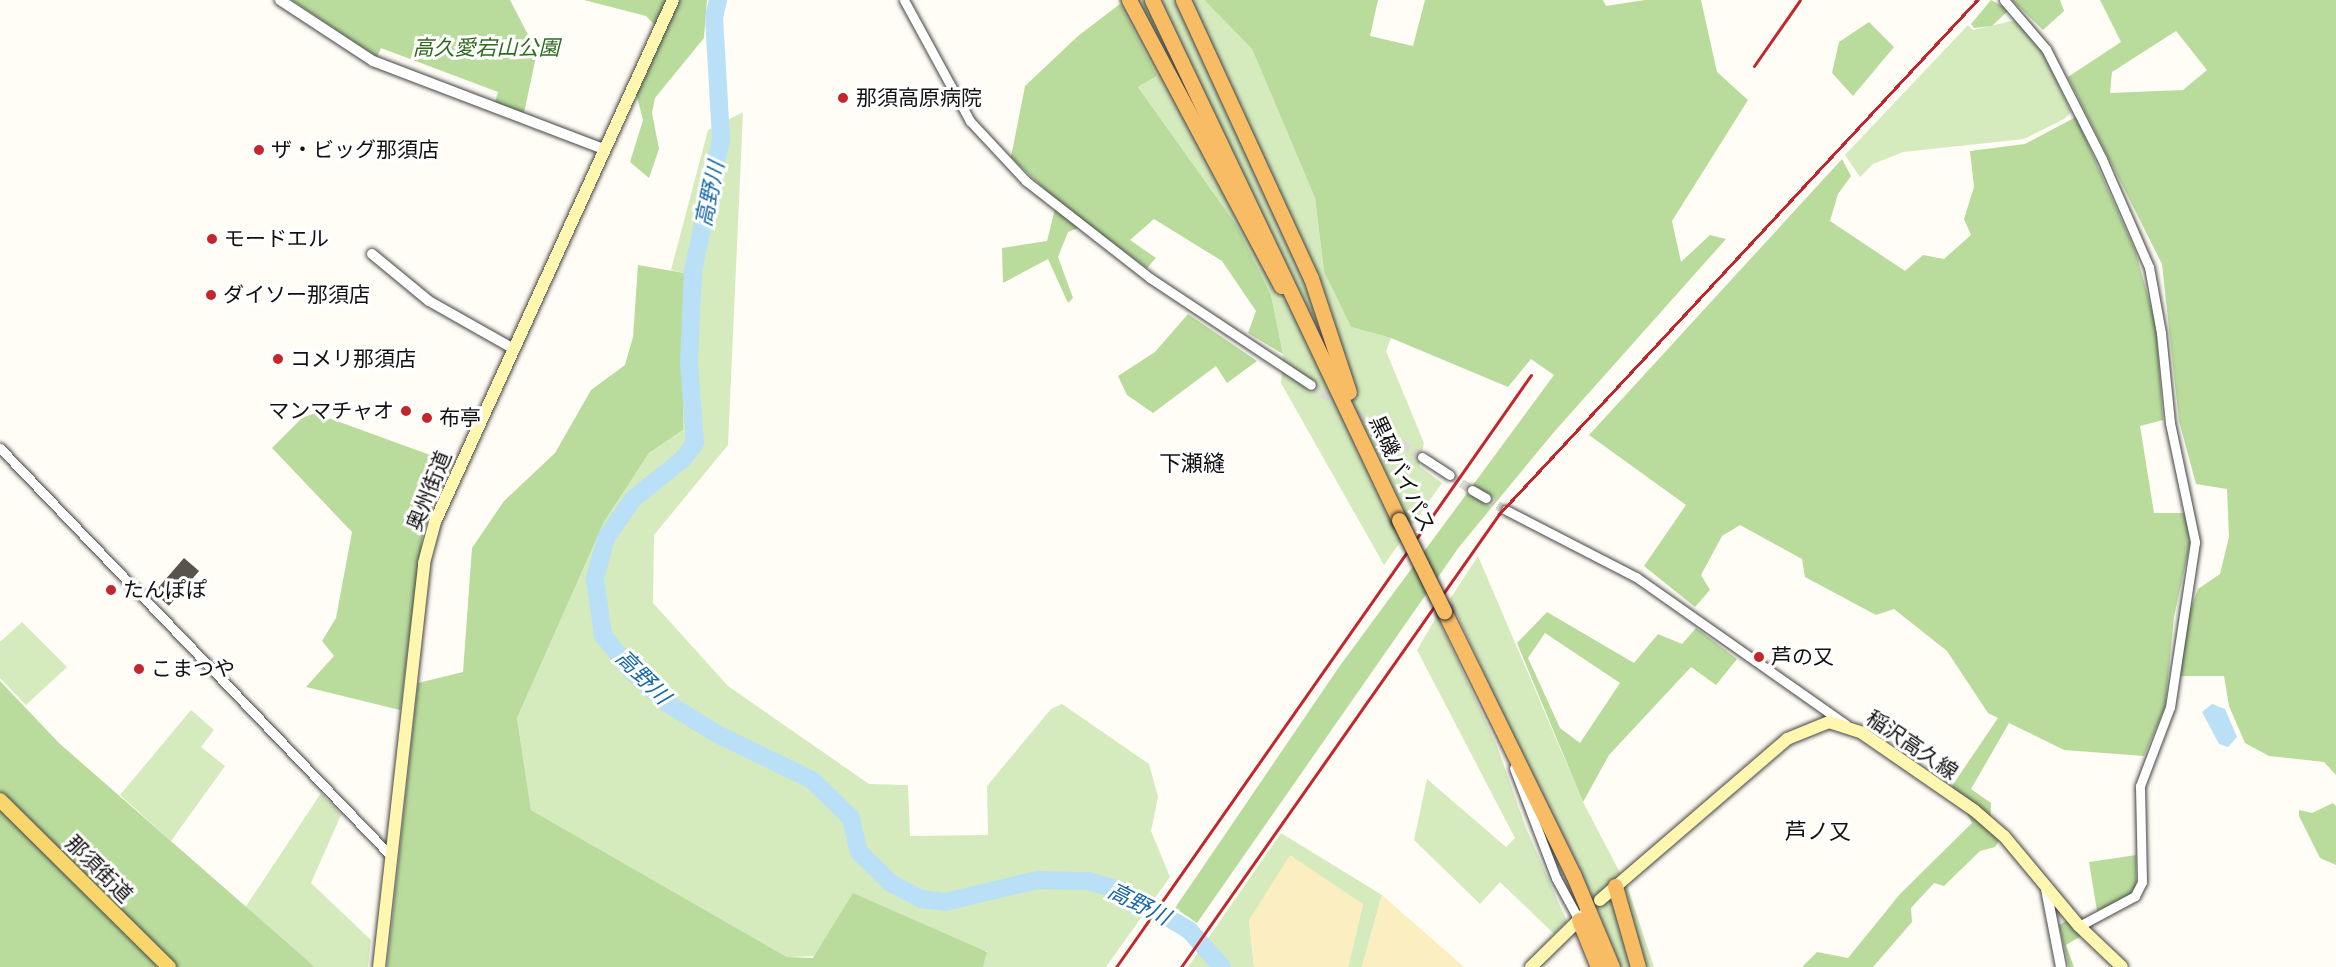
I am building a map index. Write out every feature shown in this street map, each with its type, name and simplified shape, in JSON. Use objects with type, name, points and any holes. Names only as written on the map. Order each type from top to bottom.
[{"type":"highway","points":[[1129,0],[1260,249],[1313,333]]},
{"type":"highway","name":"黒磯バイパス","points":[[1152,0],[1313,333],[1399,520],[1573,874],[1612,967]]},
{"type":"highway","points":[[1183,0],[1311,279],[1364,445]]},
{"type":"highway","points":[[1615,886],[1638,967]]},
{"type":"highway","points":[[1582,917],[1598,967]]},
{"type":"main road","name":"奥州街道","points":[[379,967],[390,855],[429,542],[673,0]]},
{"type":"main road","name":"稲沢高久線","points":[[1600,900],[1787,739],[1816,724],[1847,725],[1975,811],[2004,836],[2079,926],[2122,967]]},
{"type":"main road","name":"那須街道","points":[[0,800],[169,967]]},
{"type":"main road","points":[[1531,967],[1582,917]]},
{"type":"street","points":[[280,0],[373,61],[604,149]]},
{"type":"street","points":[[904,0],[969,122],[1026,181],[1150,278],[1311,385]]},
{"type":"street","points":[[2006,1],[2046,49],[2102,159],[2149,267],[2162,333],[2170,423],[2195,542],[2170,707],[2140,786],[2142,882],[2135,896],[2079,926]]},
{"type":"street","points":[[372,254],[429,301],[514,350]]},
{"type":"street","points":[[0,448],[390,855]]},
{"type":"street","points":[[1422,457],[1450,475]]},
{"type":"street","points":[[1472,490],[1486,498]]},
{"type":"street","points":[[1506,510],[1629,572],[1847,725]]},
{"type":"street","points":[[1503,732],[1540,840],[1582,917]]},
{"type":"street","points":[[2046,889],[2061,967]]},
{"type":"green space","name":"高久愛宕山公園","points":[[292,0],[510,0],[537,52],[524,113],[495,102],[498,92],[381,48],[377,57]]},
{"type":"green space","points":[[584,0],[707,0],[704,38],[655,98],[652,113],[659,149],[649,178],[630,162],[643,120],[636,93],[662,33],[646,16]]},
{"type":"green space","points":[[1118,0],[1204,0],[1252,49],[1315,198],[1324,272],[1351,327],[1391,338],[1386,351],[1424,443],[1419,466],[1442,483],[1384,565],[1281,383],[1283,354],[1271,295],[1237,226],[1138,87],[1157,76]]},
{"type":"green space","points":[[1204,0],[1378,0],[1370,36],[1413,46],[1425,0],[1603,0],[1606,6],[1645,0],[1701,0],[1717,72],[1748,100],[1672,221],[1681,262],[1710,235],[1726,239],[1554,432],[1459,547],[1197,923],[1175,908],[1339,667],[1554,375],[1531,359],[1508,387],[1391,338],[1351,327],[1324,272],[1315,198],[1252,49]]},
{"type":"green space","points":[[1991,0],[2009,10],[1992,26],[1974,28],[1971,24]]},
{"type":"green space","points":[[2012,0],[2060,0],[2064,11],[2043,30]]},
{"type":"green space","points":[[2100,0],[2336,0],[2336,775],[2324,762],[2269,756],[2245,743],[2229,706],[2224,676],[2178,676],[2185,624],[2198,589],[2220,574],[2229,537],[2227,489],[2196,484],[2179,421],[2162,264],[2068,77],[2121,42]],"holes":[[[2176,31],[2207,70],[2183,90],[2110,93],[2112,72]]]},
{"type":"green space","points":[[1120,4],[1157,76],[1138,87],[1237,226],[1271,295],[1283,354],[1248,333],[1256,311],[1222,261],[1154,219],[1130,240],[1156,258],[1147,268],[1088,224],[1068,232],[1058,257],[1073,298],[1068,303],[1048,259],[1003,283],[1002,248],[1047,241],[1057,201],[1011,157],[1025,86],[1078,36]]},
{"type":"green space","points":[[2020,21],[2038,40],[2071,112],[2064,119],[2024,139],[1903,152],[1873,164],[1860,177],[1845,155],[1968,25],[1973,30]]},
{"type":"green space","points":[[1869,22],[1894,47],[1853,96],[1832,73],[1839,42]]},
{"type":"green space","points":[[743,112],[728,445],[654,535],[653,603],[728,686],[869,784],[908,785],[910,836],[988,835],[987,786],[1051,709],[1062,704],[1149,764],[1158,797],[1151,831],[1170,877],[1106,967],[983,967],[987,951],[787,957],[531,810],[517,718],[604,522],[649,453],[683,430],[684,273],[671,270],[708,130]]},
{"type":"green space","points":[[2076,117],[2136,253],[2156,325],[2163,420],[2140,426],[2154,513],[2185,513],[2190,544],[2174,617],[2165,707],[2144,756],[2064,750],[2009,723],[1971,789],[1991,803],[1990,831],[1999,841],[1995,847],[1980,851],[1944,886],[1934,883],[1911,908],[1912,922],[1873,967],[1802,967],[1817,952],[1848,958],[1900,894],[1972,823],[1952,786],[1998,718],[1988,713],[1947,651],[1894,609],[1876,615],[1805,577],[1802,559],[1740,525],[1722,536],[1701,575],[1710,590],[1695,607],[1644,566],[1686,505],[1589,435],[1842,159],[1851,176],[1838,194],[1830,221],[1905,271],[1923,255],[1944,259],[1971,235],[1964,219],[1974,187],[1970,151],[2025,144]]},
{"type":"green space","points":[[638,265],[684,273],[683,430],[649,453],[604,522],[517,718],[531,810],[787,957],[813,958],[853,893],[987,952],[983,967],[387,967],[418,683],[463,672],[472,548],[504,501],[555,453],[591,390],[625,365],[633,337]]},
{"type":"green space","points":[[1188,314],[1257,361],[1227,383],[1216,366],[1153,413],[1127,395],[1118,376],[1155,352]]},
{"type":"green space","points":[[315,413],[452,463],[423,532],[400,710],[306,687],[334,656],[322,641],[336,618],[352,532],[272,448],[302,418]]},
{"type":"green space","points":[[1478,556],[1583,802],[1628,888],[1654,967],[1619,967],[1450,599]]},
{"type":"green space","points":[[1547,612],[1634,663],[1658,634],[1682,644],[1696,628],[1737,659],[1716,685],[1691,667],[1609,755],[1583,802],[1517,643]],"holes":[[[1545,633],[1620,683],[1580,743],[1560,728],[1528,658]]]},
{"type":"green space","points":[[1437,616],[1497,746],[1526,828],[1567,922],[1554,934],[1500,882],[1480,904],[1414,840],[1427,779],[1506,847],[1515,838],[1417,650]]},
{"type":"green space","points":[[22,622],[67,667],[26,705],[0,678],[0,642]]},
{"type":"green space","points":[[0,681],[59,743],[315,967],[0,967]]},
{"type":"green space","points":[[191,710],[214,730],[201,747],[225,766],[171,841],[120,795]]},
{"type":"green space","points":[[321,793],[341,815],[311,883],[371,940],[368,967],[315,967],[245,908]]},
{"type":"green space","points":[[2333,803],[2336,806],[2336,865],[2320,858],[2299,816],[2299,810],[2312,813]]},
{"type":"green space","points":[[1281,833],[1382,895],[1362,967],[1348,967],[1363,904],[1249,920],[1254,967],[1188,967]]},
{"type":"green space","points":[[2136,855],[2136,886],[2127,898],[2097,911],[2089,862]]},
{"type":"green space","points":[[2068,920],[2083,935],[2066,945],[2074,967],[2069,967],[2059,925]]},
{"type":"sand","points":[[1290,855],[1363,904],[1348,967],[1254,967],[1249,920]]},
{"type":"sand","points":[[1382,895],[1464,967],[1362,967]]},
{"type":"water","points":[[2212,704],[2225,709],[2237,737],[2228,747],[2219,744],[2202,712]]},
{"type":"building","points":[[184,558],[199,571],[169,606],[154,593]]},
{"type":"waterway","name":"高野川","points":[[718,0],[714,17],[721,139],[693,271],[689,362],[695,443],[683,459],[633,499],[606,538],[595,578],[603,635],[630,670],[667,703],[715,733],[812,780],[851,818],[859,852],[892,884],[921,899],[945,902],[1037,880],[1088,881],[1123,891],[1189,930],[1222,967]]},
{"type":"tunnel","points":[[1311,385],[1422,457]]},
{"type":"tunnel","points":[[1450,475],[1472,490]]},
{"type":"tunnel","points":[[1486,498],[1506,510]]},
{"type":"railway","points":[[1754,66],[1800,0]]},
{"type":"railway","points":[[1181,967],[1499,514],[1977,0]]},
{"type":"railway","points":[[1116,967],[1531,375]]},
{"type":"place","name":"那須高原病院","points":[[843,98]]},
{"type":"place","name":"ザ・ビッグ那須店","points":[[259,150]]},
{"type":"place","name":"モードエル","points":[[212,239]]},
{"type":"place","name":"ダイソー那須店","points":[[211,295]]},
{"type":"place","name":"コメリ那須店","points":[[278,359]]},
{"type":"place","name":"マンマチャオ","points":[[406,411]]},
{"type":"place","name":"布亭","points":[[427,418]]},
{"type":"place","name":"たんぽぽ","points":[[111,590]]},
{"type":"place","name":"芦の又","points":[[1759,657]]},
{"type":"place","name":"こまつや","points":[[139,669]]},
{"type":"district","name":"下瀬縫","points":[[1192,464]]},
{"type":"district","name":"芦ノ又","points":[[1818,832]]}]
